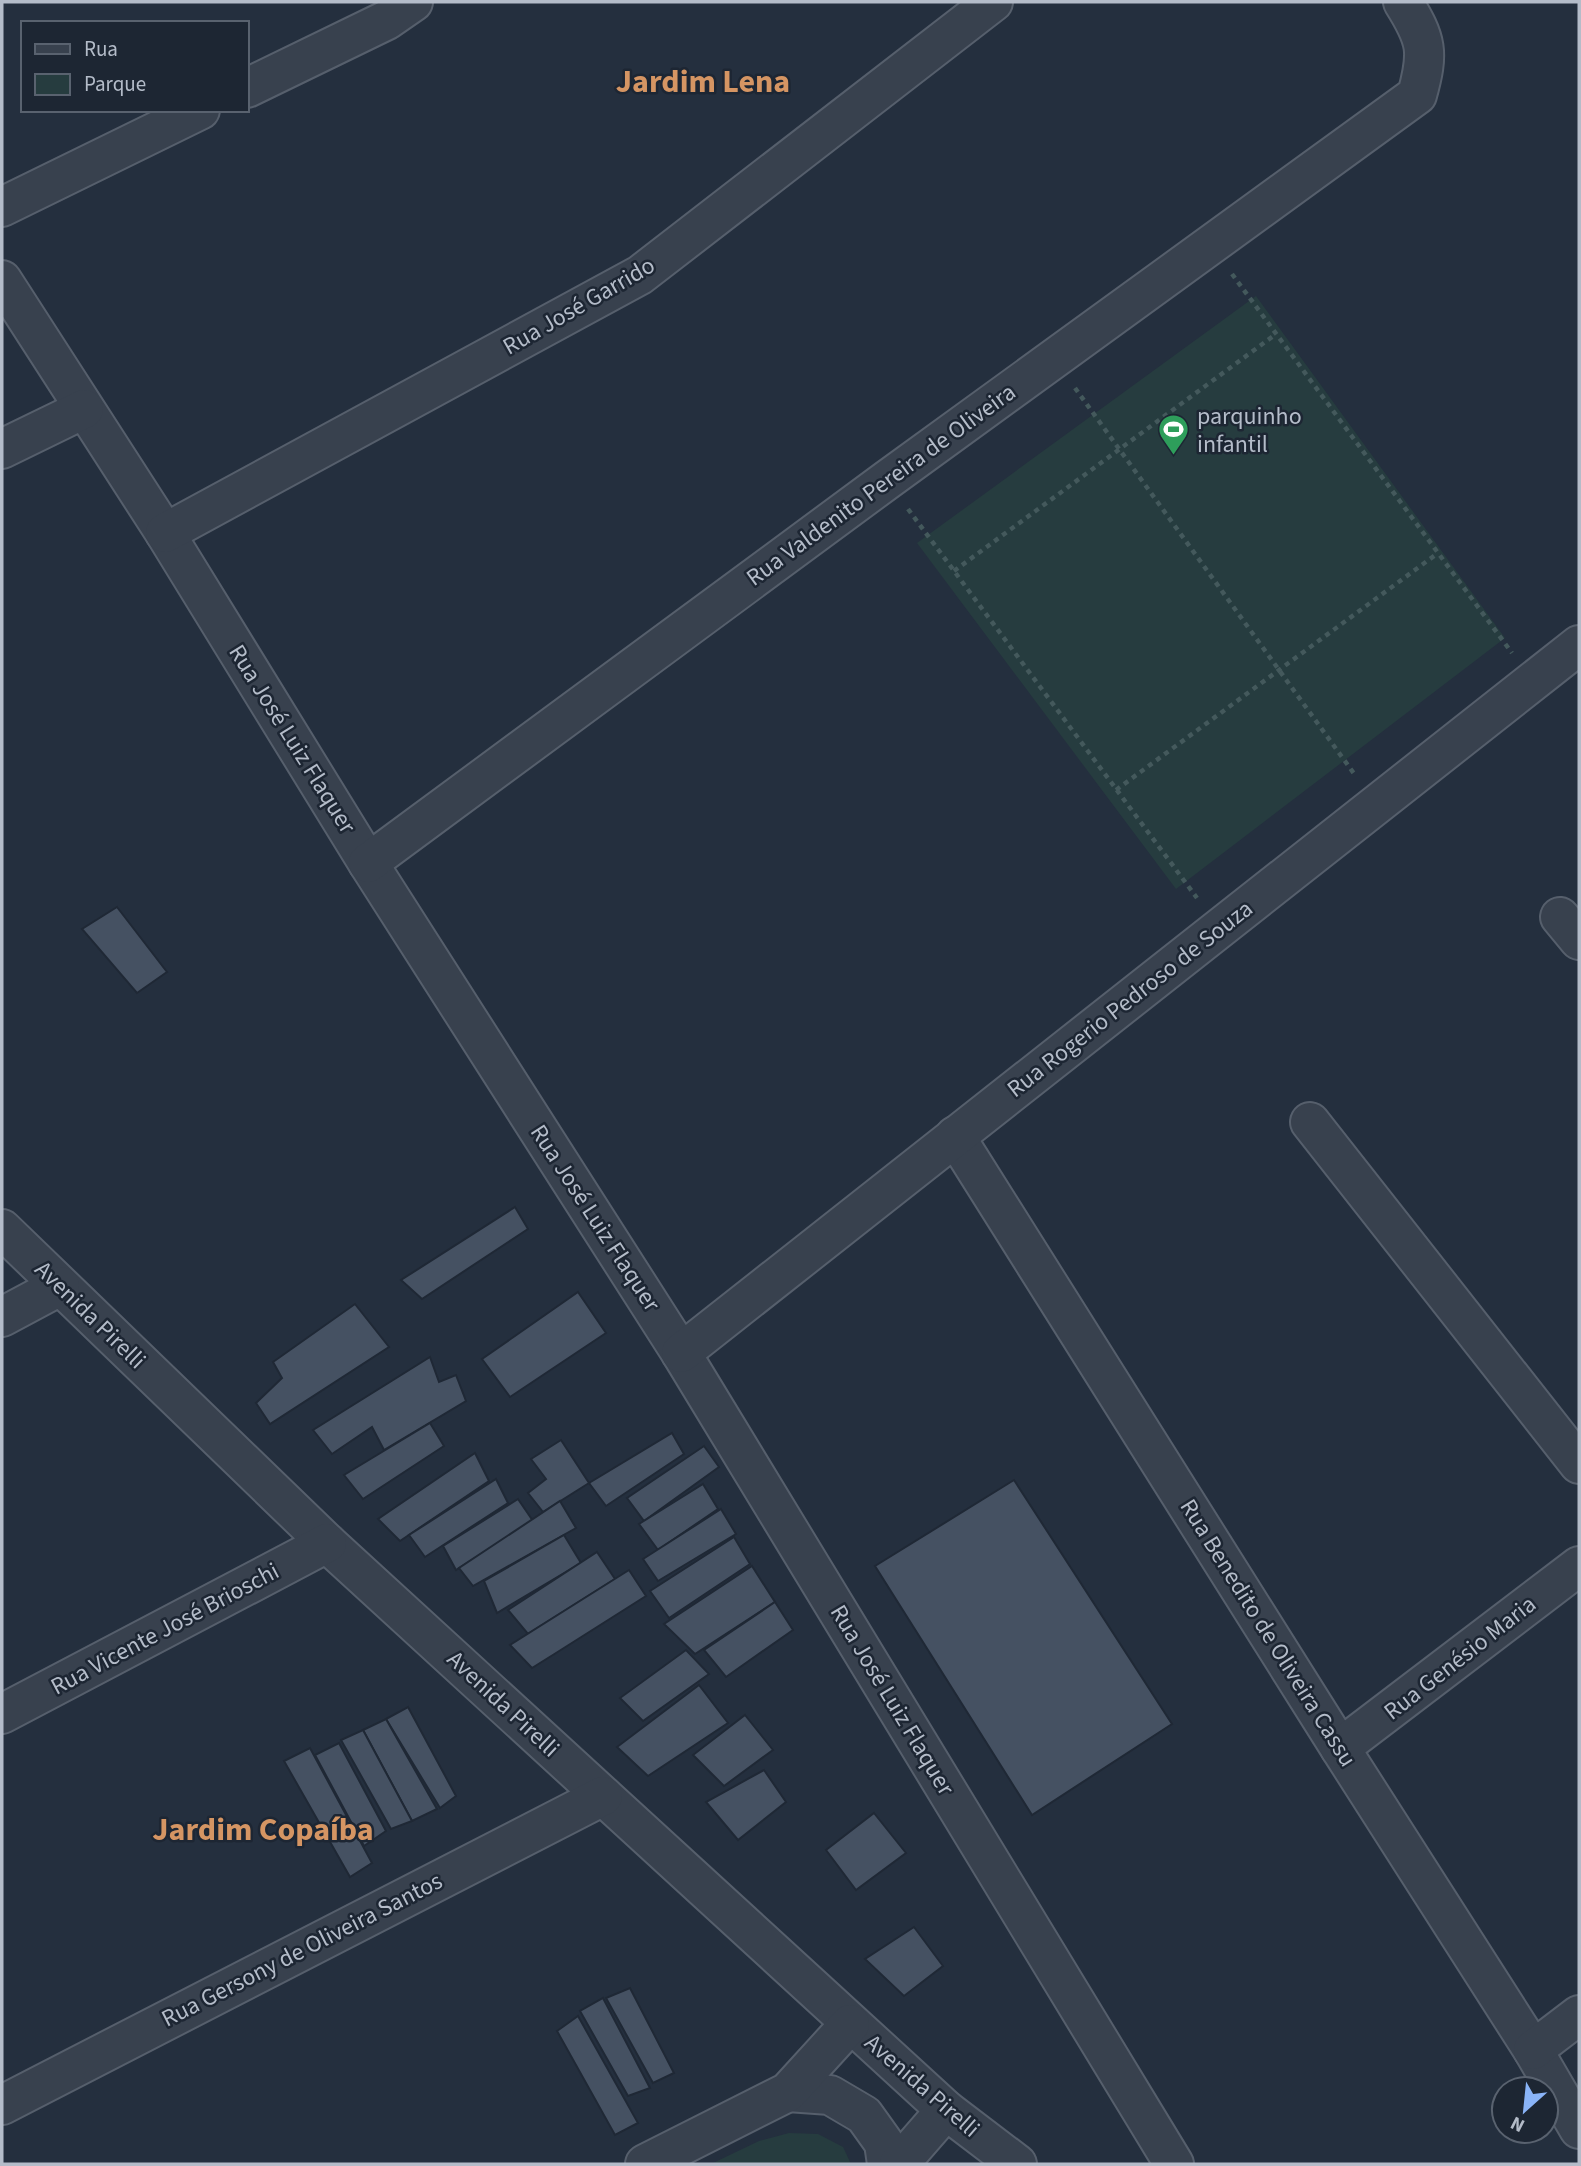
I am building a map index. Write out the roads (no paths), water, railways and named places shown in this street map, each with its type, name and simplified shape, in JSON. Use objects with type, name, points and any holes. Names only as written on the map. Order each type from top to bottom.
[{"type":"street","points":[[248,88],[387,20],[413,2]]},
{"type":"street","name":"Rua José Garrido","points":[[166,533],[640,275],[993,2]]},
{"type":"street","name":"Rua Valdenito Pereira de Oliveira","points":[[368,863],[887,480],[1417,95],[1426,63],[1419,28],[1403,2]]},
{"type":"street","points":[[2,207],[196,112]]},
{"type":"street","name":"Rua José Luiz Flaquer","points":[[2,280],[166,533],[368,863],[681,1353],[1174,2164]]},
{"type":"street","points":[[2,449],[84,409]]},
{"type":"street","name":"Rua Rogerio Pedroso de Souza","points":[[681,1353],[1579,645]]},
{"type":"street","points":[[1310,1122],[1579,1464]]},
{"type":"street","name":"Rua Benedito de Oliveira Cassu","points":[[956,1136],[1533,2050],[1579,2129]]},
{"type":"street","name":"Avenida Pirelli","points":[[2,1229],[327,1543],[850,2024],[946,2110],[1017,2164]]},
{"type":"street","points":[[2,1317],[60,1286]]},
{"type":"street","name":"Rua Vicente José Brioschi","points":[[2,1714],[327,1543]]},
{"type":"street","name":"Rua Genésio Maria","points":[[1340,1748],[1579,1566]]},
{"type":"street","name":"Rua Gersony de Oliveira Santos","points":[[2,2105],[603,1796]]},
{"type":"street","points":[[1533,2050],[1579,2015]]},
{"type":"street","points":[[645,2164],[788,2092],[850,2024]]},
{"type":"street","points":[[788,2092],[830,2095],[864,2115],[884,2143],[887,2164]]},
{"type":"street","points":[[899,2164],[946,2110]]},
{"type":"place","name":"parquinho infantil","points":[[1174,457]]},
{"type":"district","name":"Jardim Lena","points":[[703,82]]},
{"type":"district","name":"Jardim Copaíba","points":[[263,1830]]}]
